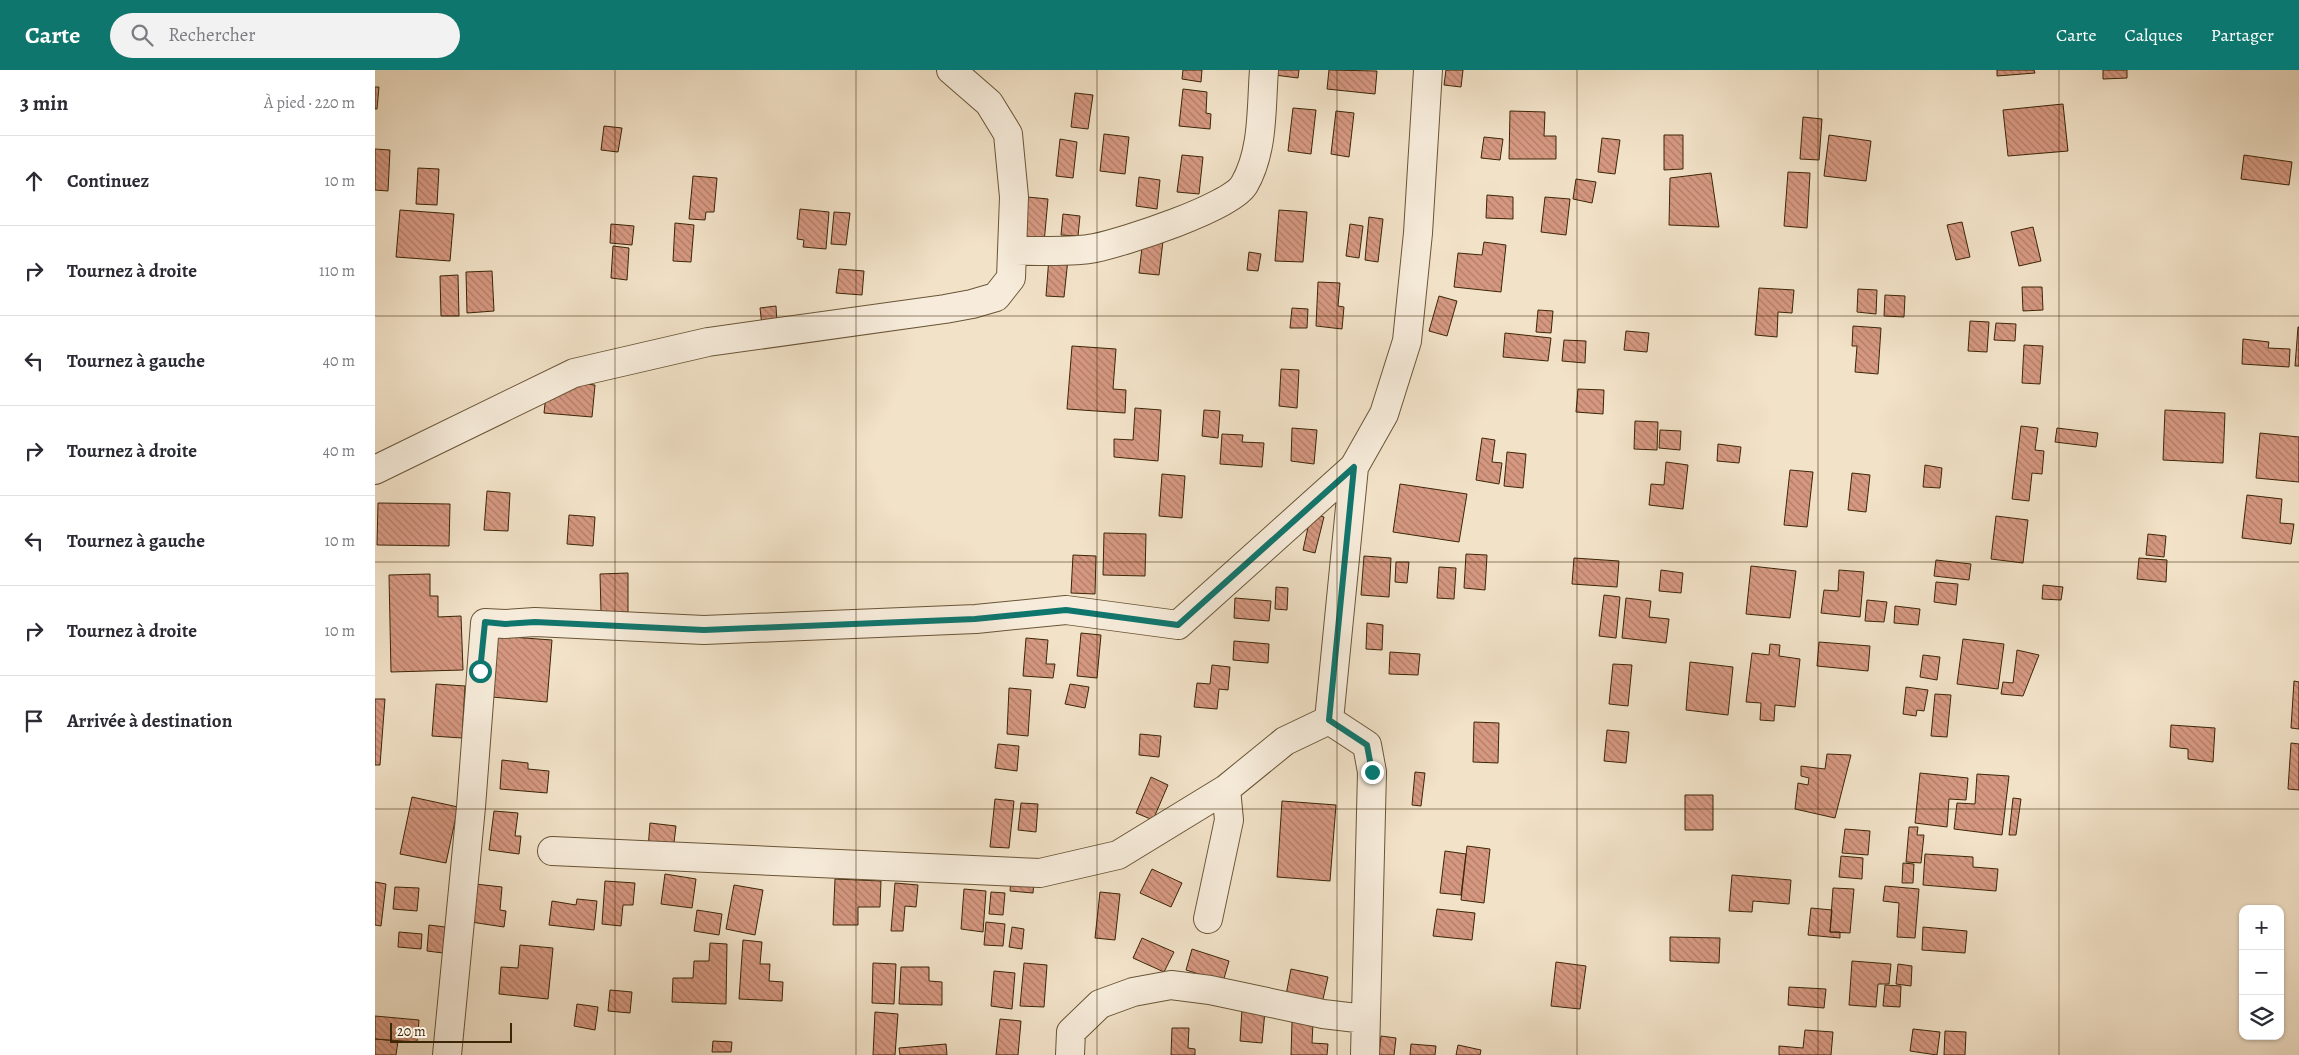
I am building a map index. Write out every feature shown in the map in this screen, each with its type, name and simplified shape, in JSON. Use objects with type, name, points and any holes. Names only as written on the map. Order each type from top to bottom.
[{"type":"street","points":[[375,470],[574,373],[708,342],[945,309],[972,304],[996,296],[1011,278],[1014,197],[1008,134],[989,103],[951,70]]},
{"type":"street","points":[[1012,251],[1094,248],[1153,231],[1225,200],[1243,187],[1253,166],[1259,138],[1264,70]]},
{"type":"street","points":[[447,1055],[471,807],[485,622],[505,624],[535,622],[704,630],[975,619],[1066,610],[1178,625],[1354,467],[1384,414],[1407,341],[1418,233],[1428,70]]},
{"type":"street","points":[[1329,720],[1354,467]]},
{"type":"street","points":[[552,850],[1041,872],[1117,855],[1226,789],[1285,741],[1329,720]]},
{"type":"street","points":[[1329,720],[1367,745],[1372,772],[1365,1055]]},
{"type":"street","points":[[1208,919],[1229,820],[1226,789]]},
{"type":"street","points":[[1070,1055],[1071,1032],[1100,1004],[1133,992],[1171,985],[1219,992],[1323,1014],[1365,1019]]},
{"type":"building","points":[[1183,70],[1202,70],[1201,82],[1182,79]]},
{"type":"building","points":[[1259,70],[1299,70],[1298,78],[1259,73]]},
{"type":"building","points":[[1329,70],[1377,71],[1375,94],[1327,89]]},
{"type":"building","points":[[1446,70],[1463,70],[1461,87],[1444,85]]},
{"type":"building","points":[[1997,70],[2034,70],[2035,73],[1997,76]]},
{"type":"building","points":[[2103,70],[2127,70],[2127,78],[2103,79]]},
{"type":"building","points":[[375,87],[379,87],[377,109],[375,109]]},
{"type":"building","points":[[1183,89],[1207,92],[1206,113],[1211,114],[1210,129],[1179,126]]},
{"type":"building","points":[[1075,93],[1093,95],[1088,129],[1071,127]]},
{"type":"building","points":[[2063,104],[2068,151],[2008,156],[2003,110]]},
{"type":"building","points":[[1293,108],[1316,110],[1311,154],[1288,151]]},
{"type":"building","points":[[1336,111],[1354,113],[1349,157],[1331,154]]},
{"type":"building","points":[[1510,111],[1545,112],[1544,136],[1556,136],[1556,159],[1509,159]]},
{"type":"building","points":[[1803,117],[1822,119],[1819,160],[1800,159]]},
{"type":"building","points":[[604,126],[622,128],[618,152],[601,150]]},
{"type":"building","points":[[1104,134],[1129,137],[1125,174],[1100,171]]},
{"type":"building","points":[[1664,135],[1683,135],[1683,169],[1664,170]]},
{"type":"building","points":[[1829,135],[1871,141],[1866,181],[1824,176]]},
{"type":"building","points":[[1484,137],[1503,139],[1500,160],[1481,158]]},
{"type":"building","points":[[1602,138],[1620,140],[1615,174],[1598,172]]},
{"type":"building","points":[[1060,139],[1077,142],[1073,178],[1056,176]]},
{"type":"building","points":[[375,149],[390,150],[388,191],[375,190]]},
{"type":"building","points":[[1182,155],[1203,157],[1199,194],[1177,192]]},
{"type":"building","points":[[2244,155],[2292,162],[2289,185],[2241,179]]},
{"type":"building","points":[[418,168],[439,169],[437,205],[416,204]]},
{"type":"building","points":[[1788,172],[1810,173],[1807,228],[1784,226]]},
{"type":"building","points":[[1711,173],[1719,227],[1669,225],[1670,178]]},
{"type":"building","points":[[693,176],[717,178],[714,212],[706,212],[705,220],[689,219]]},
{"type":"building","points":[[1139,177],[1160,180],[1157,209],[1136,206]]},
{"type":"building","points":[[1576,179],[1596,182],[1592,203],[1573,199]]},
{"type":"building","points":[[1487,195],[1513,197],[1513,219],[1486,218]]},
{"type":"building","points":[[1027,197],[1048,199],[1044,243],[1023,241]]},
{"type":"building","points":[[1545,197],[1570,199],[1566,235],[1541,232]]},
{"type":"building","points":[[800,209],[829,212],[826,249],[803,247],[804,240],[797,239]]},
{"type":"building","points":[[400,210],[454,214],[450,261],[396,257]]},
{"type":"building","points":[[1279,210],[1307,212],[1303,262],[1275,261]]},
{"type":"building","points":[[834,212],[850,213],[846,245],[831,244]]},
{"type":"building","points":[[1063,214],[1080,216],[1078,236],[1061,235]]},
{"type":"building","points":[[1369,217],[1383,219],[1378,262],[1365,260]]},
{"type":"building","points":[[1962,222],[1970,257],[1956,260],[1947,225]]},
{"type":"building","points":[[675,223],[694,225],[691,262],[673,261]]},
{"type":"building","points":[[611,224],[634,226],[632,245],[610,243]]},
{"type":"building","points":[[1350,224],[1363,226],[1359,258],[1346,256]]},
{"type":"building","points":[[2033,227],[2041,261],[2019,266],[2011,232]]},
{"type":"building","points":[[1143,239],[1163,241],[1159,275],[1139,273]]},
{"type":"building","points":[[1484,242],[1506,245],[1501,292],[1454,287],[1458,253],[1482,255]]},
{"type":"building","points":[[613,246],[629,248],[627,280],[611,278]]},
{"type":"building","points":[[1249,252],[1261,254],[1258,271],[1247,270]]},
{"type":"building","points":[[1049,257],[1068,259],[1064,297],[1046,296]]},
{"type":"building","points":[[839,269],[864,271],[862,295],[836,293]]},
{"type":"building","points":[[492,271],[494,311],[467,313],[466,272]]},
{"type":"building","points":[[458,275],[459,316],[441,316],[440,276]]},
{"type":"building","points":[[1318,282],[1340,283],[1338,306],[1344,307],[1342,329],[1316,326]]},
{"type":"building","points":[[2022,287],[2042,287],[2043,310],[2023,311]]},
{"type":"building","points":[[1759,288],[1794,290],[1792,313],[1778,312],[1777,337],[1755,335]]},
{"type":"building","points":[[1858,289],[1877,290],[1876,314],[1857,312]]},
{"type":"building","points":[[1885,295],[1905,296],[1904,317],[1884,316]]},
{"type":"building","points":[[1439,296],[1457,301],[1447,336],[1429,331]]},
{"type":"building","points":[[776,306],[777,324],[762,326],[760,308]]},
{"type":"building","points":[[1292,308],[1308,309],[1307,328],[1290,328]]},
{"type":"building","points":[[1538,310],[1553,311],[1551,333],[1536,332]]},
{"type":"building","points":[[1970,321],[1989,322],[1987,352],[1968,351]]},
{"type":"building","points":[[1996,323],[2016,324],[2015,341],[1994,340]]},
{"type":"building","points":[[1853,326],[1881,328],[1878,374],[1855,372],[1857,346],[1852,346]]},
{"type":"building","points":[[2298,327],[2299,366],[2295,366]]},
{"type":"building","points":[[1626,331],[1649,333],[1647,352],[1624,350]]},
{"type":"building","points":[[1505,333],[1551,338],[1548,361],[1503,357]]},
{"type":"building","points":[[2243,339],[2269,342],[2268,348],[2290,349],[2289,367],[2242,364]]},
{"type":"building","points":[[1564,340],[1586,341],[1585,363],[1562,361]]},
{"type":"building","points":[[2024,345],[2043,346],[2040,384],[2022,383]]},
{"type":"building","points":[[1072,346],[1116,349],[1113,389],[1126,390],[1125,413],[1067,409]]},
{"type":"building","points":[[1281,369],[1299,370],[1297,408],[1279,406]]},
{"type":"building","points":[[568,382],[595,385],[592,417],[544,413],[547,386]]},
{"type":"building","points":[[1578,389],[1604,390],[1603,414],[1576,412]]},
{"type":"building","points":[[1135,408],[1161,410],[1158,461],[1114,457],[1114,439],[1133,440]]},
{"type":"building","points":[[1204,410],[1220,411],[1218,438],[1202,436]]},
{"type":"building","points":[[2165,410],[2225,413],[2223,463],[2163,460]]},
{"type":"building","points":[[1635,421],[1658,422],[1657,450],[1634,449]]},
{"type":"building","points":[[2021,426],[2038,428],[2035,450],[2044,451],[2042,474],[2032,473],[2029,501],[2012,499]]},
{"type":"building","points":[[1292,428],[1317,430],[1314,464],[1291,461]]},
{"type":"building","points":[[2057,428],[2098,433],[2096,447],[2055,442]]},
{"type":"building","points":[[1660,430],[1681,431],[1680,450],[1659,448]]},
{"type":"building","points":[[2260,433],[2299,437],[2299,482],[2256,478]]},
{"type":"building","points":[[1222,434],[1243,435],[1242,442],[1264,443],[1262,467],[1220,464]]},
{"type":"building","points":[[1482,438],[1495,440],[1492,462],[1502,463],[1499,484],[1476,480]]},
{"type":"building","points":[[1718,444],[1741,447],[1739,463],[1717,461]]},
{"type":"building","points":[[1507,452],[1526,454],[1523,488],[1504,486]]},
{"type":"building","points":[[1666,462],[1688,465],[1683,509],[1649,505],[1651,484],[1664,485]]},
{"type":"building","points":[[1925,465],[1942,468],[1940,488],[1923,487]]},
{"type":"building","points":[[1790,470],[1813,472],[1807,527],[1784,525]]},
{"type":"building","points":[[1852,473],[1870,475],[1866,512],[1848,510]]},
{"type":"building","points":[[1162,474],[1185,476],[1182,518],[1159,516]]},
{"type":"building","points":[[1400,484],[1467,494],[1459,542],[1393,532]]},
{"type":"building","points":[[487,491],[510,493],[508,531],[484,530]]},
{"type":"building","points":[[2247,495],[2282,499],[2280,523],[2294,524],[2291,544],[2242,538]]},
{"type":"building","points":[[378,503],[450,504],[449,546],[377,545]]},
{"type":"building","points":[[1311,514],[1324,517],[1315,553],[1303,550]]},
{"type":"building","points":[[569,515],[595,517],[593,546],[567,544]]},
{"type":"building","points":[[1996,516],[2028,520],[2023,563],[1991,559]]},
{"type":"building","points":[[1104,533],[1146,534],[1145,576],[1103,575]]},
{"type":"building","points":[[2148,534],[2166,536],[2164,557],[2146,555]]},
{"type":"building","points":[[1466,554],[1487,555],[1485,590],[1464,588]]},
{"type":"building","points":[[1073,555],[1096,556],[1095,594],[1071,593]]},
{"type":"building","points":[[1364,556],[1391,558],[1389,597],[1361,595]]},
{"type":"building","points":[[1574,558],[1619,561],[1617,587],[1572,584]]},
{"type":"building","points":[[2139,558],[2167,560],[2166,582],[2137,579]]},
{"type":"building","points":[[1936,560],[1971,564],[1969,580],[1934,576]]},
{"type":"building","points":[[1396,562],[1409,562],[1407,583],[1395,582]]},
{"type":"building","points":[[1751,566],[1796,571],[1790,618],[1746,614]]},
{"type":"building","points":[[1439,567],[1456,568],[1454,599],[1437,598]]},
{"type":"building","points":[[1661,570],[1683,573],[1681,593],[1659,591]]},
{"type":"building","points":[[1839,570],[1864,572],[1860,617],[1821,613],[1824,590],[1838,591]]},
{"type":"building","points":[[628,573],[628,612],[601,612],[600,574]]},
{"type":"building","points":[[430,574],[430,596],[438,596],[438,617],[461,616],[463,670],[391,672],[389,575]]},
{"type":"building","points":[[1936,582],[1958,584],[1956,605],[1934,602]]},
{"type":"building","points":[[2043,585],[2063,587],[2061,600],[2042,599]]},
{"type":"building","points":[[1276,587],[1288,588],[1287,610],[1275,609]]},
{"type":"building","points":[[1604,595],[1620,597],[1616,638],[1599,636]]},
{"type":"building","points":[[1235,598],[1271,601],[1269,621],[1234,618]]},
{"type":"building","points":[[1626,598],[1651,601],[1649,617],[1669,619],[1666,643],[1622,638]]},
{"type":"building","points":[[1867,600],[1887,602],[1884,622],[1865,621]]},
{"type":"building","points":[[1895,606],[1920,609],[1918,625],[1894,623]]},
{"type":"building","points":[[1367,623],[1383,625],[1382,650],[1366,649]]},
{"type":"building","points":[[1081,633],[1101,635],[1097,678],[1077,676]]},
{"type":"building","points":[[497,636],[552,640],[547,702],[492,697]]},
{"type":"building","points":[[1026,638],[1048,640],[1046,664],[1055,664],[1053,678],[1023,676]]},
{"type":"building","points":[[1963,639],[2004,644],[1998,689],[1957,684]]},
{"type":"building","points":[[1234,641],[1269,644],[1268,663],[1233,660]]},
{"type":"building","points":[[1819,642],[1870,646],[1868,671],[1817,666]]},
{"type":"building","points":[[1770,644],[1780,645],[1779,656],[1800,659],[1795,707],[1775,705],[1774,721],[1760,720],[1761,703],[1746,702],[1752,653],[1769,655]]},
{"type":"building","points":[[2017,650],[2039,655],[2023,696],[2001,694],[2003,682],[2013,683]]},
{"type":"building","points":[[1390,652],[1420,654],[1418,675],[1389,674]]},
{"type":"building","points":[[1923,655],[1940,657],[1937,680],[1920,677]]},
{"type":"building","points":[[1690,662],[1733,667],[1728,715],[1686,710]]},
{"type":"building","points":[[1613,664],[1632,665],[1628,706],[1609,704]]},
{"type":"building","points":[[1212,665],[1230,667],[1228,690],[1219,689],[1217,709],[1194,707],[1197,683],[1210,684]]},
{"type":"building","points":[[2294,681],[2299,682],[2299,729],[2291,728]]},
{"type":"building","points":[[436,684],[465,686],[462,738],[432,736]]},
{"type":"building","points":[[1070,684],[1089,687],[1085,708],[1065,704]]},
{"type":"building","points":[[1906,687],[1928,690],[1924,711],[1917,710],[1916,716],[1903,714]]},
{"type":"building","points":[[1009,688],[1031,690],[1028,736],[1007,734]]},
{"type":"building","points":[[1935,694],[1951,695],[1947,737],[1931,736]]},
{"type":"building","points":[[375,699],[385,699],[380,765],[375,765]]},
{"type":"building","points":[[1474,722],[1499,723],[1498,763],[1473,762]]},
{"type":"building","points":[[2171,725],[2215,728],[2213,762],[2188,759],[2188,749],[2170,747]]},
{"type":"building","points":[[1607,730],[1629,732],[1626,763],[1604,761]]},
{"type":"building","points":[[1140,734],[1161,736],[1159,757],[1139,755]]},
{"type":"building","points":[[2291,743],[2299,744],[2299,790],[2288,789]]},
{"type":"building","points":[[998,744],[1019,746],[1017,771],[995,768]]},
{"type":"building","points":[[1827,754],[1851,755],[1835,818],[1795,809],[1798,783],[1808,785],[1809,778],[1801,776],[1801,766],[1825,769]]},
{"type":"building","points":[[502,760],[528,763],[528,769],[549,771],[547,793],[500,789]]},
{"type":"building","points":[[1415,772],[1425,773],[1421,806],[1412,805]]},
{"type":"building","points":[[1920,773],[1968,778],[1966,800],[1949,799],[1947,827],[1915,823]]},
{"type":"building","points":[[1977,774],[2009,776],[2002,835],[1954,829],[1957,803],[1975,804]]},
{"type":"building","points":[[1151,777],[1168,785],[1153,820],[1136,813]]},
{"type":"building","points":[[1685,795],[1713,795],[1713,830],[1685,830]]},
{"type":"building","points":[[412,797],[458,807],[446,863],[400,854]]},
{"type":"building","points":[[2013,798],[2021,799],[2016,835],[2009,835]]},
{"type":"building","points":[[995,799],[1014,801],[1009,848],[990,847]]},
{"type":"building","points":[[1282,801],[1336,805],[1330,881],[1277,877]]},
{"type":"building","points":[[1021,803],[1038,804],[1036,832],[1018,830]]},
{"type":"building","points":[[494,811],[518,813],[515,836],[521,836],[519,854],[489,850]]},
{"type":"building","points":[[650,823],[676,826],[673,851],[648,849]]},
{"type":"building","points":[[1909,827],[1918,827],[1917,835],[1924,835],[1921,863],[1906,862]]},
{"type":"building","points":[[1845,829],[1870,831],[1868,855],[1842,853]]},
{"type":"building","points":[[1467,846],[1490,849],[1484,903],[1461,900]]},
{"type":"building","points":[[1445,851],[1466,854],[1461,895],[1440,893]]},
{"type":"building","points":[[1925,854],[1973,857],[1973,867],[1998,869],[1996,891],[1923,885]]},
{"type":"building","points":[[1841,856],[1863,858],[1862,879],[1839,877]]},
{"type":"building","points":[[1903,863],[1914,864],[1913,883],[1902,883]]},
{"type":"building","points":[[1152,869],[1182,883],[1171,907],[1140,893]]},
{"type":"building","points":[[665,874],[696,879],[692,908],[661,904]]},
{"type":"building","points":[[1732,875],[1791,880],[1789,904],[1753,901],[1752,912],[1729,911]]},
{"type":"building","points":[[835,879],[881,881],[880,907],[858,907],[858,925],[833,925]]},
{"type":"building","points":[[1011,879],[1034,881],[1033,893],[1010,891]]},
{"type":"building","points":[[605,881],[635,883],[633,905],[623,905],[621,926],[602,924]]},
{"type":"building","points":[[375,882],[386,884],[381,926],[375,925]]},
{"type":"building","points":[[895,883],[918,885],[916,907],[905,906],[903,931],[891,931]]},
{"type":"building","points":[[475,884],[502,887],[500,910],[506,911],[504,927],[471,922]]},
{"type":"building","points":[[734,885],[763,890],[755,935],[726,929]]},
{"type":"building","points":[[1885,886],[1919,889],[1915,938],[1897,937],[1899,903],[1883,901]]},
{"type":"building","points":[[395,887],[419,888],[417,911],[393,909]]},
{"type":"building","points":[[1833,888],[1854,889],[1850,933],[1830,932]]},
{"type":"building","points":[[964,889],[986,891],[983,932],[961,929]]},
{"type":"building","points":[[991,892],[1005,893],[1003,915],[989,914]]},
{"type":"building","points":[[1100,892],[1120,894],[1115,940],[1095,938]]},
{"type":"building","points":[[577,899],[597,901],[594,930],[549,925],[552,901],[576,905]]},
{"type":"building","points":[[1811,908],[1832,910],[1830,932],[1840,932],[1840,938],[1808,935]]},
{"type":"building","points":[[1437,909],[1475,913],[1472,940],[1433,936]]},
{"type":"building","points":[[697,910],[722,914],[719,935],[694,931]]},
{"type":"building","points":[[986,922],[1005,924],[1003,946],[984,945]]},
{"type":"building","points":[[429,925],[445,927],[443,953],[427,951]]},
{"type":"building","points":[[1012,927],[1024,929],[1022,949],[1009,947]]},
{"type":"building","points":[[1923,927],[1967,931],[1965,953],[1922,950]]},
{"type":"building","points":[[399,932],[422,934],[421,949],[398,947]]},
{"type":"building","points":[[1670,937],[1720,938],[1719,963],[1670,961]]},
{"type":"building","points":[[1142,938],[1174,952],[1164,972],[1133,958]]},
{"type":"building","points":[[743,940],[762,942],[760,964],[770,964],[769,981],[783,982],[782,1001],[739,999]]},
{"type":"building","points":[[710,943],[727,944],[726,1004],[672,1002],[673,978],[693,978],[694,961],[709,961]]},
{"type":"building","points":[[520,945],[553,948],[548,999],[499,994],[501,967],[518,968]]},
{"type":"building","points":[[1192,949],[1229,961],[1223,982],[1186,970]]},
{"type":"building","points":[[1852,961],[1891,964],[1889,984],[1878,984],[1876,1007],[1849,1005]]},
{"type":"building","points":[[1556,962],[1586,966],[1580,1009],[1551,1006]]},
{"type":"building","points":[[873,963],[896,964],[894,1004],[872,1003]]},
{"type":"building","points":[[1024,963],[1047,965],[1044,1007],[1020,1006]]},
{"type":"building","points":[[1898,964],[1912,966],[1911,986],[1896,984]]},
{"type":"building","points":[[901,967],[929,967],[929,981],[942,982],[942,1005],[899,1004]]},
{"type":"building","points":[[1291,969],[1328,977],[1321,1008],[1285,1000]]},
{"type":"building","points":[[994,971],[1015,973],[1012,1009],[991,1006]]},
{"type":"building","points":[[1885,985],[1901,986],[1900,1007],[1883,1006]]},
{"type":"building","points":[[1789,987],[1826,989],[1824,1008],[1788,1005]]},
{"type":"building","points":[[610,990],[632,992],[630,1013],[608,1011]]},
{"type":"building","points":[[577,1004],[598,1007],[595,1030],[574,1026]]},
{"type":"building","points":[[1242,1009],[1265,1011],[1262,1043],[1240,1041]]},
{"type":"building","points":[[875,1012],[898,1014],[895,1055],[873,1055]]},
{"type":"building","points":[[375,1016],[419,1020],[417,1042],[375,1039]]},
{"type":"building","points":[[1000,1019],[1021,1021],[1018,1055],[996,1055]]},
{"type":"building","points":[[1292,1022],[1313,1023],[1312,1043],[1328,1044],[1327,1055],[1291,1055]]},
{"type":"building","points":[[1172,1028],[1189,1028],[1188,1048],[1195,1049],[1195,1055],[1171,1055]]},
{"type":"building","points":[[1913,1029],[1940,1032],[1937,1055],[1910,1051]]},
{"type":"building","points":[[1805,1030],[1833,1032],[1831,1055],[1779,1055],[1779,1046],[1803,1048]]},
{"type":"building","points":[[1945,1031],[1966,1032],[1965,1055],[1944,1055]]},
{"type":"building","points":[[1381,1036],[1396,1038],[1394,1055],[1379,1055]]},
{"type":"building","points":[[375,1039],[398,1041],[396,1055],[375,1055]]},
{"type":"building","points":[[713,1041],[732,1042],[731,1052],[712,1052]]},
{"type":"building","points":[[946,1044],[947,1055],[900,1055],[899,1048]]},
{"type":"building","points":[[1411,1044],[1436,1046],[1435,1055],[1410,1055]]},
{"type":"building","points":[[1458,1045],[1481,1050],[1480,1055],[1456,1055]]},
{"type":"route","points":[[480,671],[485,622],[505,624],[535,622],[704,630],[975,619],[1066,610],[1178,625],[1354,467],[1329,720],[1367,745],[1372,772]]}]
